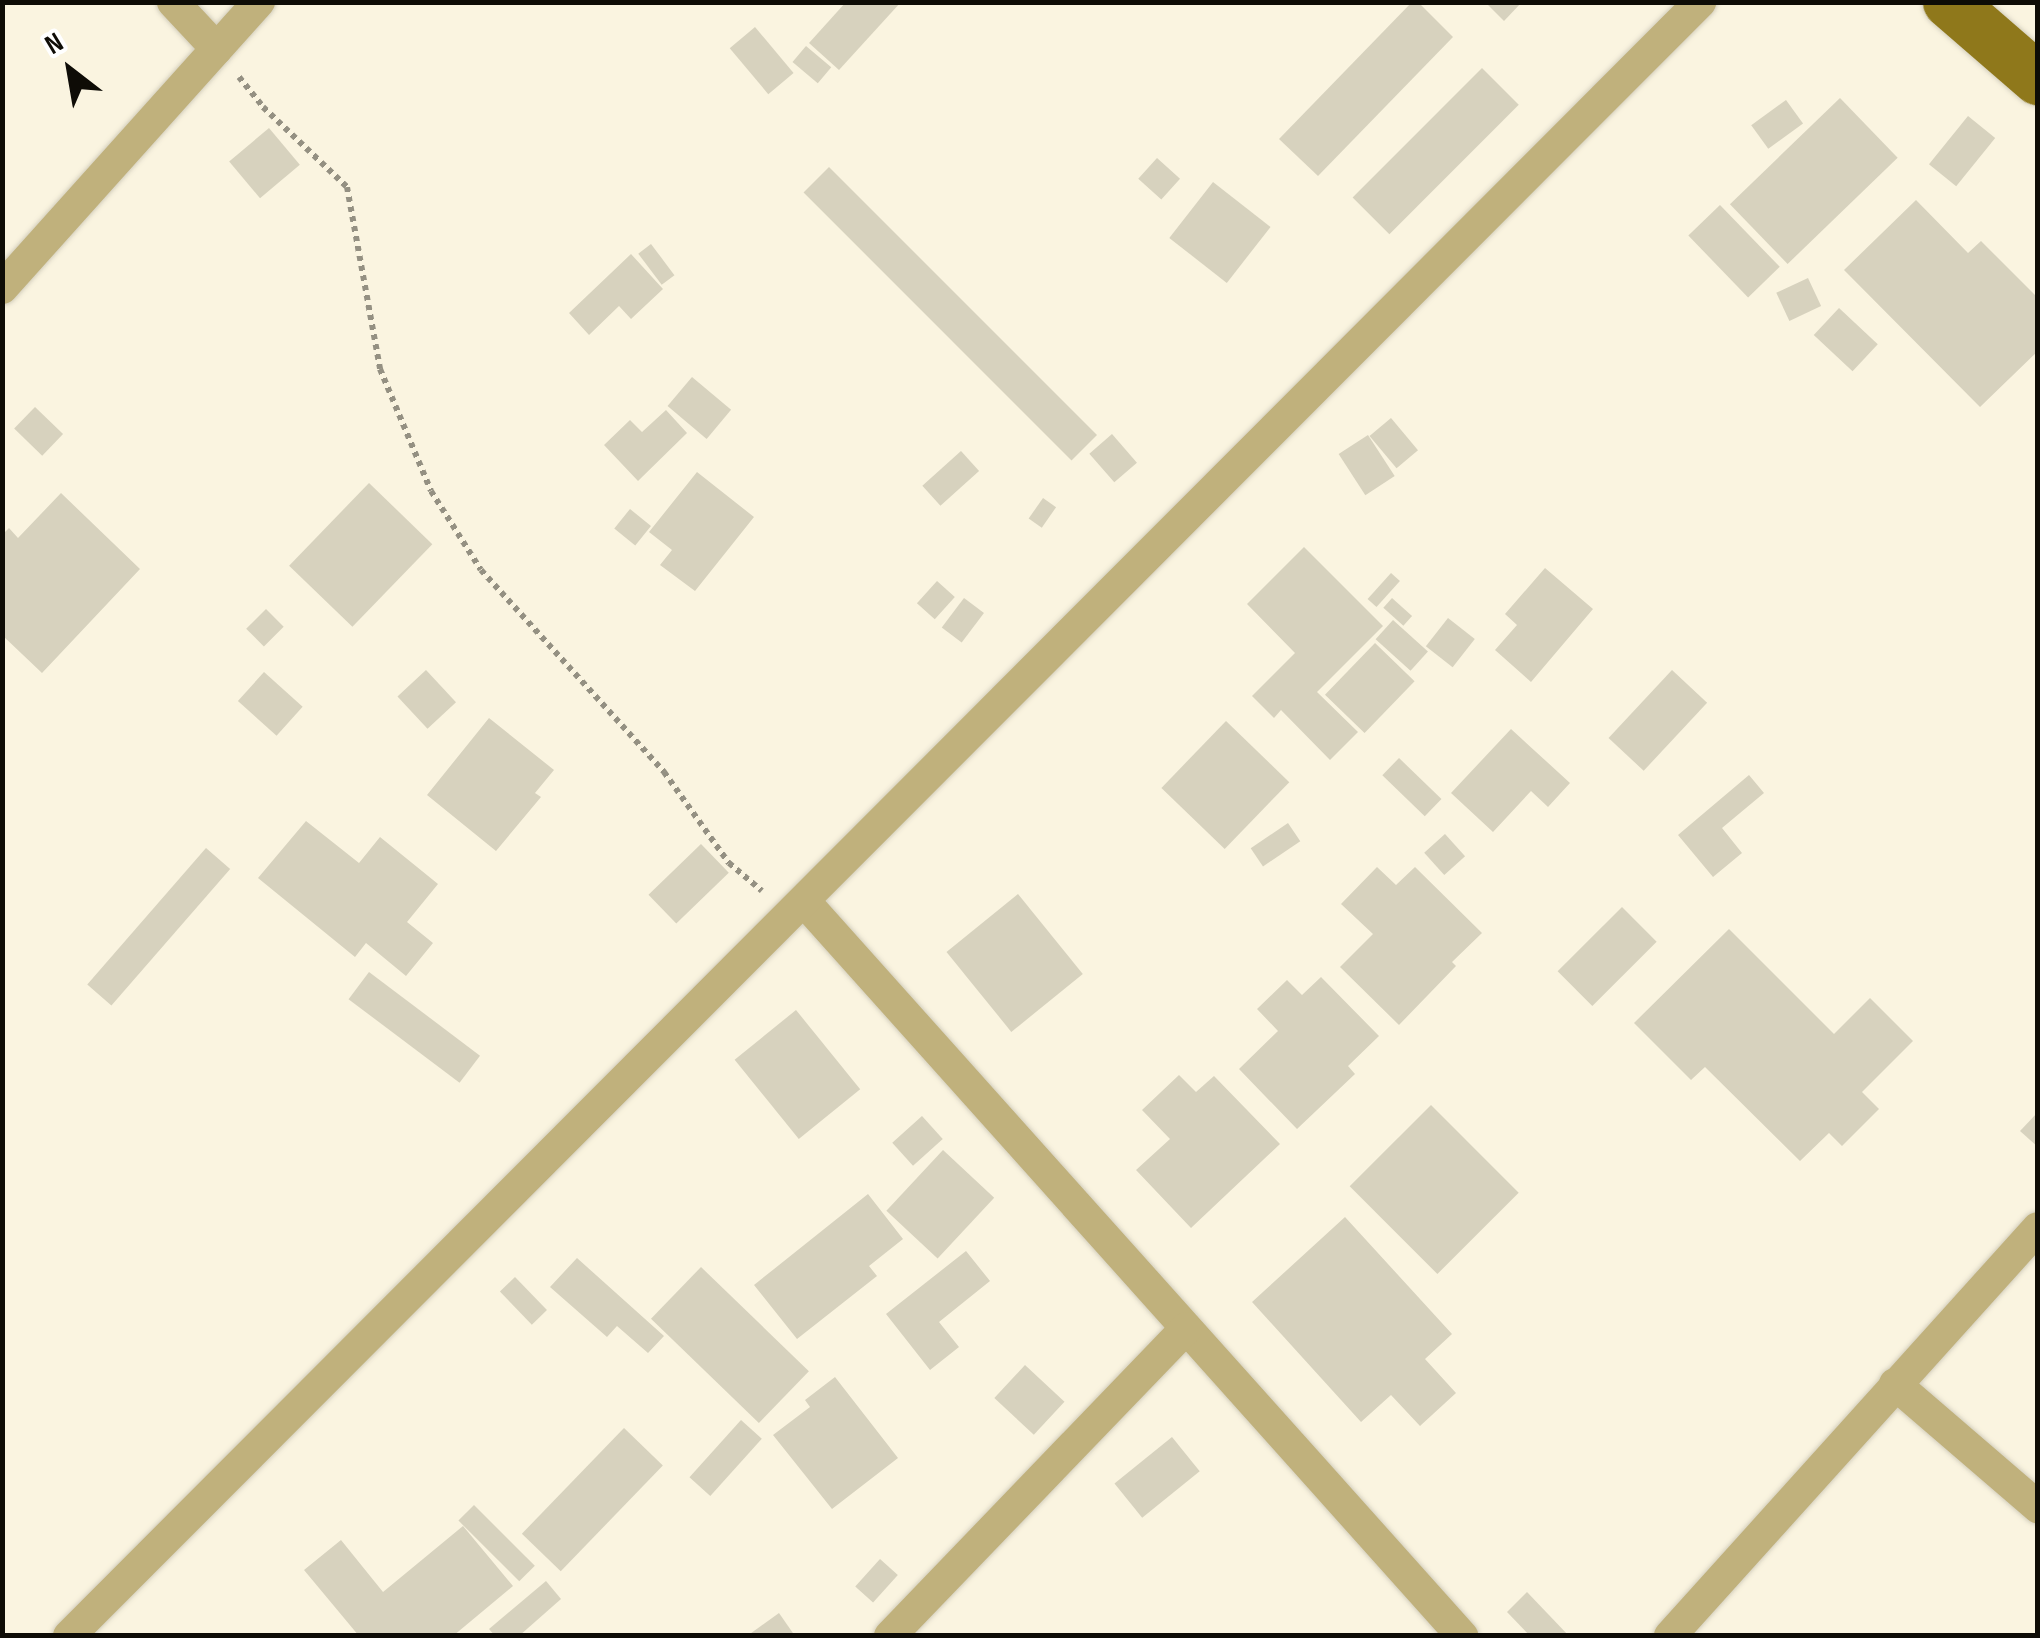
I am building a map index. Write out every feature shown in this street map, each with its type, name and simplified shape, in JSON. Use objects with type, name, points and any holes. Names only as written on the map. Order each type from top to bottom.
[{"type":"main road","points":[[1948,2],[2038,79]]},
{"type":"street","points":[[173,2],[216,49]]},
{"type":"street","points":[[2,288],[259,2]]},
{"type":"street","points":[[69,1636],[1700,2]]},
{"type":"street","points":[[804,900],[1462,1636]]},
{"type":"street","points":[[1670,1636],[2038,1228]]},
{"type":"street","points":[[890,1636],[1186,1328]]},
{"type":"street","points":[[1895,1384],[2038,1506]]},
{"type":"path","points":[[216,49],[262,107],[347,187],[380,369],[431,491],[482,570],[664,772],[730,863],[761,890],[804,900]]},
{"type":"building","points":[[846,2],[901,2],[839,70],[809,43]]},
{"type":"building","points":[[1412,2],[1418,2],[1453,37],[1318,176],[1279,139]]},
{"type":"building","points":[[1485,2],[1522,2],[1504,21]]},
{"type":"building","points":[[755,27],[794,73],[768,94],[730,48]]},
{"type":"building","points":[[806,46],[831,67],[818,83],[793,62]]},
{"type":"building","points":[[1482,68],[1519,105],[1389,234],[1353,197]]},
{"type":"building","points":[[1840,98],[1898,158],[1788,264],[1730,204]]},
{"type":"building","points":[[1786,100],[1803,123],[1768,149],[1751,125]]},
{"type":"building","points":[[1968,116],[1995,138],[1956,186],[1929,164]]},
{"type":"building","points":[[269,128],[300,165],[260,198],[229,161]]},
{"type":"building","points":[[1157,158],[1180,179],[1161,200],[1138,179]]},
{"type":"building","points":[[829,167],[1097,435],[1072,460],[804,192]]},
{"type":"building","points":[[1213,182],[1271,227],[1227,283],[1169,238]]},
{"type":"building","points":[[1916,200],[1968,253],[1981,241],[2038,298],[2038,351],[1980,407],[1844,270]]},
{"type":"building","points":[[1720,205],[1780,267],[1748,297],[1688,236]]},
{"type":"building","points":[[651,244],[674,275],[662,285],[638,254]]},
{"type":"building","points":[[631,254],[663,289],[631,319],[619,306],[589,335],[569,313]]},
{"type":"building","points":[[1808,278],[1821,306],[1789,321],[1776,293]]},
{"type":"building","points":[[1839,308],[1878,344],[1853,371],[1814,335]]},
{"type":"building","points":[[692,377],[731,410],[707,439],[668,406]]},
{"type":"building","points":[[35,407],[63,434],[42,456],[14,429]]},
{"type":"building","points":[[666,410],[687,433],[638,481],[604,445],[630,420],[642,432]]},
{"type":"building","points":[[1391,418],[1418,450],[1397,468],[1370,436]]},
{"type":"building","points":[[1112,434],[1137,463],[1114,482],[1089,454]]},
{"type":"building","points":[[1368,435],[1395,476],[1365,495],[1339,454]]},
{"type":"building","points":[[961,451],[979,471],[940,506],[922,486]]},
{"type":"building","points":[[697,472],[754,517],[695,591],[660,565],[672,550],[649,532]]},
{"type":"building","points":[[369,483],[432,544],[352,627],[289,566]]},
{"type":"building","points":[[61,493],[140,569],[42,673],[2,635],[2,535],[9,528],[18,538]]},
{"type":"building","points":[[1043,498],[1056,507],[1042,528],[1029,518]]},
{"type":"building","points":[[630,509],[651,526],[635,545],[614,528]]},
{"type":"building","points":[[1304,547],[1383,626],[1317,692],[1358,732],[1330,760],[1281,710],[1274,718],[1252,696],[1295,653],[1247,604]]},
{"type":"building","points":[[1545,568],[1593,609],[1531,682],[1495,650],[1517,625],[1505,614]]},
{"type":"building","points":[[1391,573],[1400,581],[1376,607],[1368,599]]},
{"type":"building","points":[[937,581],[955,597],[935,619],[917,603]]},
{"type":"building","points":[[964,598],[984,613],[962,643],[942,628]]},
{"type":"building","points":[[1392,598],[1412,616],[1403,626],[1383,608]]},
{"type":"building","points":[[266,609],[284,627],[264,646],[246,629]]},
{"type":"building","points":[[1448,618],[1475,639],[1453,667],[1426,646]]},
{"type":"building","points":[[1393,620],[1428,651],[1411,671],[1376,639]]},
{"type":"building","points":[[1375,643],[1415,681],[1365,733],[1325,695]]},
{"type":"building","points":[[426,670],[456,702],[427,729],[397,697]]},
{"type":"building","points":[[1672,670],[1707,703],[1644,771],[1609,738]]},
{"type":"building","points":[[264,672],[303,707],[277,736],[238,701]]},
{"type":"building","points":[[489,718],[554,770],[535,793],[541,797],[496,851],[427,795]]},
{"type":"building","points":[[1226,721],[1289,782],[1225,849],[1161,788]]},
{"type":"building","points":[[1511,729],[1570,783],[1548,807],[1531,791],[1493,832],[1451,793]]},
{"type":"building","points":[[1399,758],[1441,799],[1425,816],[1382,775]]},
{"type":"building","points":[[1749,775],[1764,793],[1722,828],[1742,853],[1713,877],[1678,835]]},
{"type":"building","points":[[306,821],[359,863],[380,837],[438,884],[407,922],[433,943],[406,976],[366,943],[355,957],[258,878]]},
{"type":"building","points":[[1288,823],[1300,841],[1263,866],[1251,848]]},
{"type":"building","points":[[1445,834],[1465,856],[1444,875],[1424,853]]},
{"type":"building","points":[[701,844],[729,873],[676,923],[648,895]]},
{"type":"building","points":[[206,848],[230,869],[111,1006],[87,985]]},
{"type":"building","points":[[1377,867],[1396,885],[1415,867],[1482,933],[1399,1025],[1340,967],[1373,934],[1341,904]]},
{"type":"building","points":[[1018,894],[1083,974],[1011,1032],[947,952]]},
{"type":"building","points":[[1622,907],[1657,942],[1592,1006],[1558,971]]},
{"type":"building","points":[[1729,929],[1834,1034],[1870,998],[1913,1041],[1862,1092],[1879,1109],[1842,1146],[1829,1133],[1800,1161],[1705,1067],[1691,1080],[1634,1023]]},
{"type":"building","points":[[369,972],[480,1056],[460,1083],[349,999]]},
{"type":"building","points":[[1321,977],[1379,1036],[1348,1066],[1355,1074],[1297,1129],[1239,1069],[1278,1031],[1257,1009],[1287,980],[1302,995]]},
{"type":"building","points":[[796,1010],[860,1089],[799,1139],[735,1060]]},
{"type":"building","points":[[1179,1075],[1196,1092],[1214,1076],[1280,1144],[1191,1228],[1136,1170],[1170,1139],[1142,1110]]},
{"type":"building","points":[[1431,1105],[1519,1193],[1437,1274],[1350,1186]]},
{"type":"building","points":[[2038,1112],[2038,1147],[2020,1131]]},
{"type":"building","points":[[922,1116],[943,1139],[913,1166],[892,1143]]},
{"type":"building","points":[[943,1150],[994,1198],[938,1258],[886,1211]]},
{"type":"building","points":[[868,1194],[903,1239],[869,1266],[877,1276],[797,1339],[754,1285]]},
{"type":"building","points":[[1345,1217],[1452,1334],[1425,1359],[1456,1393],[1420,1426],[1391,1395],[1361,1422],[1252,1302]]},
{"type":"building","points":[[966,1251],[990,1281],[939,1322],[959,1347],[930,1370],[886,1314]]},
{"type":"building","points":[[577,1258],[664,1336],[648,1353],[617,1326],[607,1337],[550,1287]]},
{"type":"building","points":[[701,1267],[809,1371],[759,1423],[651,1319]]},
{"type":"building","points":[[515,1277],[547,1310],[532,1325],[500,1292]]},
{"type":"building","points":[[1025,1365],[1064,1402],[1034,1435],[994,1398]]},
{"type":"building","points":[[835,1377],[898,1458],[832,1509],[773,1435],[810,1407],[805,1400]]},
{"type":"building","points":[[741,1420],[762,1439],[710,1496],[689,1477]]},
{"type":"building","points":[[624,1428],[663,1466],[561,1571],[522,1534]]},
{"type":"building","points":[[1172,1437],[1200,1471],[1142,1518],[1114,1484]]},
{"type":"building","points":[[474,1505],[535,1566],[519,1581],[458,1521]]},
{"type":"building","points":[[463,1526],[513,1586],[453,1636],[359,1636],[304,1570],[341,1540],[383,1592]]},
{"type":"building","points":[[880,1559],[898,1575],[873,1603],[855,1586]]},
{"type":"building","points":[[546,1581],[561,1599],[519,1636],[495,1636],[489,1629]]},
{"type":"building","points":[[1527,1592],[1569,1636],[1530,1636],[1507,1612]]},
{"type":"building","points":[[779,1613],[795,1636],[747,1636]]}]
